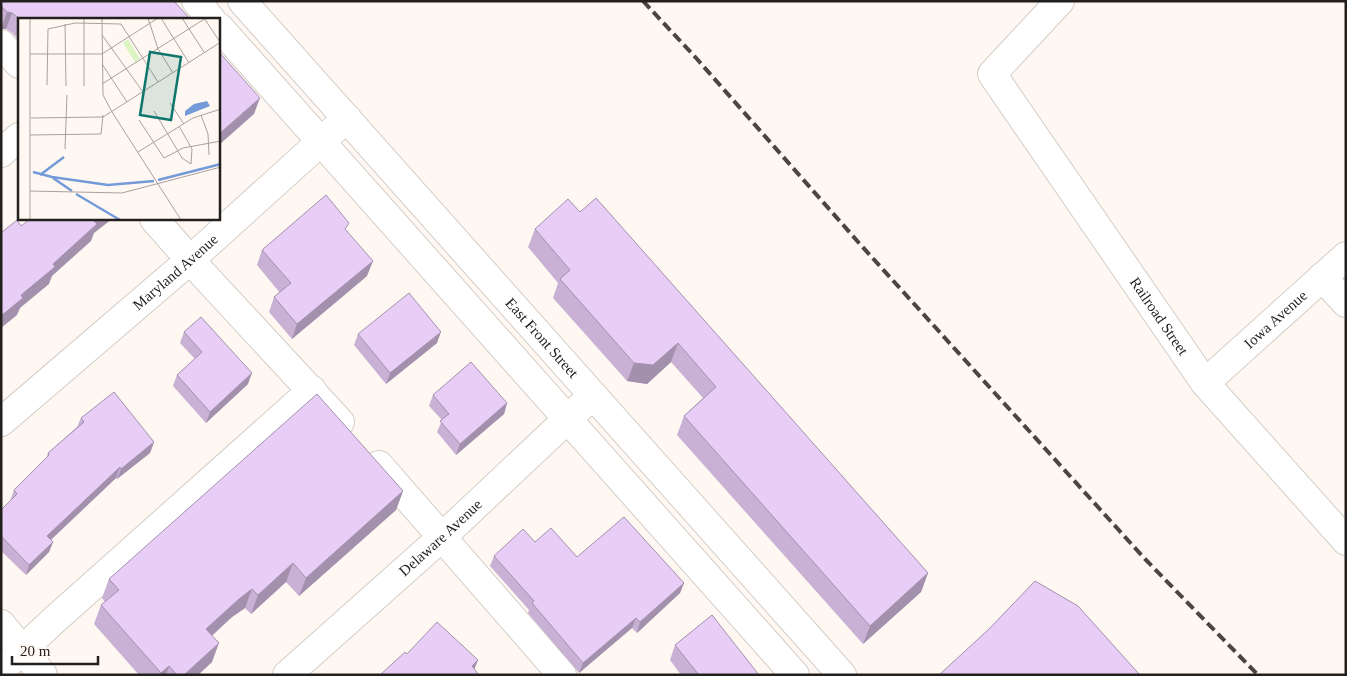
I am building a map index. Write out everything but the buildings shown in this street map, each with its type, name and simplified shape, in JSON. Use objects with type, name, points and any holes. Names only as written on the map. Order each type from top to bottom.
[{"type":"main road","points":[[196,1],[210,18]]},
{"type":"main road","name":"East Front Street","points":[[242,1],[842,675]]},
{"type":"main road","name":"Railroad Street","points":[[1060,1],[992,74],[1205,382],[1346,541]]},
{"type":"main road","points":[[220,28],[795,675]]},
{"type":"main road","points":[[1,44],[18,63]]},
{"type":"main road","name":"Maryland Avenue","points":[[1,422],[190,260],[347,118]]},
{"type":"main road","points":[[1,153],[18,138]]},
{"type":"main road","points":[[155,220],[312,390],[562,675]]},
{"type":"main road","name":"Iowa Avenue","points":[[1205,382],[1346,256]]},
{"type":"main road","points":[[1322,277],[1346,304]]},
{"type":"main road","points":[[1,670],[59,615],[312,390]]},
{"type":"main road","name":"Delaware Avenue","points":[[287,675],[442,537],[592,396]]},
{"type":"main road","points":[[1,624],[43,675]]},
{"type":"railway","points":[[643,1],[1145,559],[1258,675]]}]
